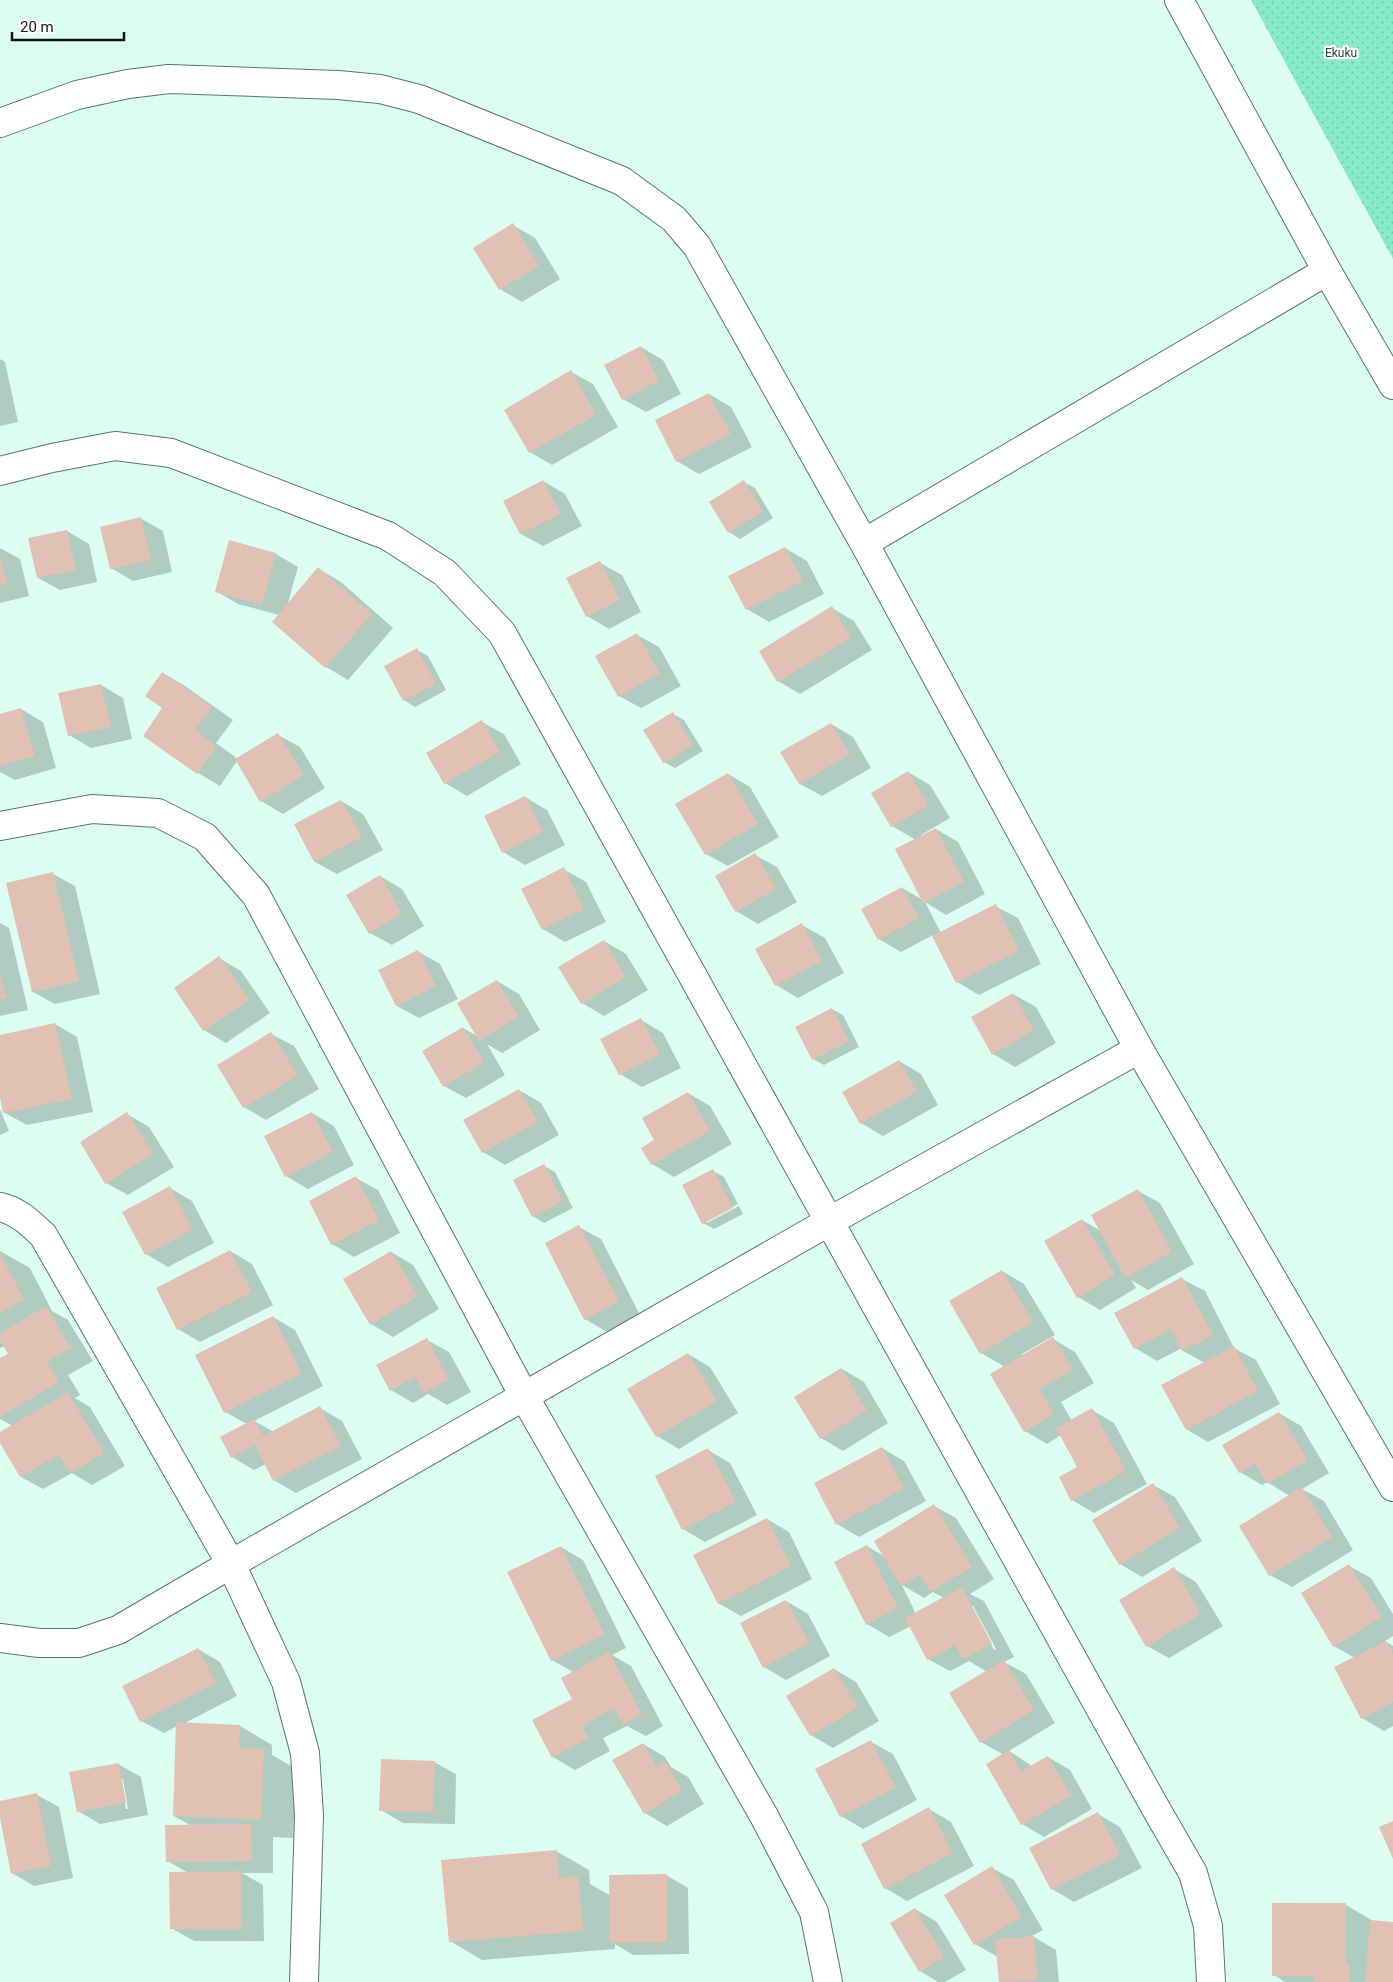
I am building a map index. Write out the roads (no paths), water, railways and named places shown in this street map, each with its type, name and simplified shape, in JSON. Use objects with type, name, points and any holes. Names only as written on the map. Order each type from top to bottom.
[{"type":"street","points":[[1179,0],[1327,271],[1393,385]]},
{"type":"street","points":[[0,123],[77,95],[128,84],[153,81],[346,86],[380,89],[419,99],[622,181],[674,219],[697,246],[864,542],[1139,1049],[1393,1487]]},
{"type":"street","points":[[864,542],[1327,271]]},
{"type":"street","points":[[0,471],[52,458],[116,446],[171,453],[388,536],[445,573],[502,633],[1150,1799],[1193,1873],[1208,1926],[1211,1982]]},
{"type":"street","points":[[0,826],[92,809],[158,813],[206,838],[256,895],[524,1396],[773,1833],[814,1912],[828,1982]]},
{"type":"street","points":[[0,1638],[39,1643],[79,1643],[118,1630],[830,1221],[1139,1049]]},
{"type":"street","points":[[0,1207],[11,1210],[29,1222],[43,1235],[231,1564],[286,1682],[305,1753],[308,1815],[304,1982]]},
{"type":"park label","name":"Ekuku","points":[[1341,53]]}]
